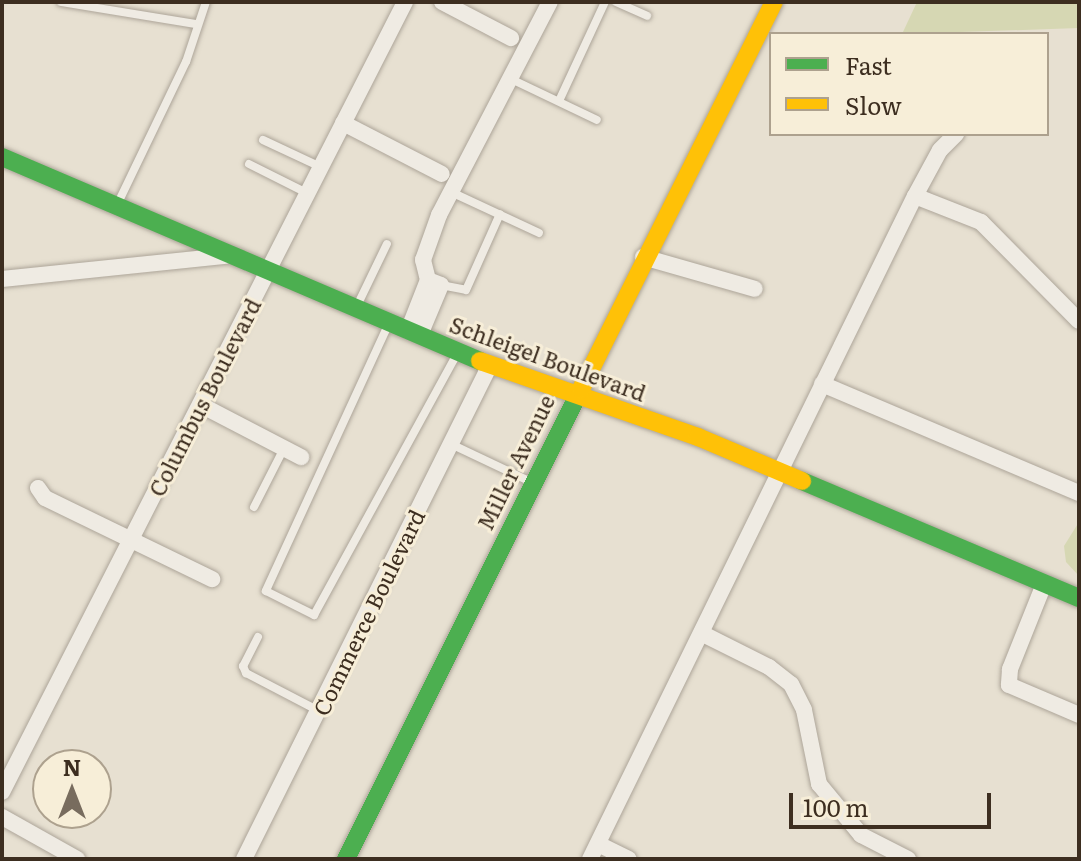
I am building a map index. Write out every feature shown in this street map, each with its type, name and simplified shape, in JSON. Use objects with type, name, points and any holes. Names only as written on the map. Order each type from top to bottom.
[{"type":"street","name":"Columbus Boulevard","points":[[2,792],[405,2]]},
{"type":"street","points":[[442,2],[511,38]]},
{"type":"street","points":[[414,333],[434,282],[423,260],[451,191],[550,2]]},
{"type":"street","name":"Miller Avenue","points":[[346,859],[643,257],[774,2]]},
{"type":"street","points":[[343,123],[442,174]]},
{"type":"street","points":[[629,859],[594,852],[915,196],[940,150],[954,136]]},
{"type":"street","name":"Schleigel Boulevard","points":[[2,157],[226,256],[490,365],[698,437],[1079,598]]},
{"type":"street","points":[[915,196],[981,222],[1079,321]]},
{"type":"street","points":[[2,279],[226,256]]},
{"type":"street","points":[[643,257],[755,289]]},
{"type":"street","name":"Commerce Boulevard","points":[[244,859],[490,365]]},
{"type":"street","points":[[822,384],[1079,493]]},
{"type":"street","points":[[201,405],[301,457]]},
{"type":"street","points":[[38,488],[45,498],[212,579]]},
{"type":"street","points":[[1044,584],[1010,669],[1009,685],[1079,715]]},
{"type":"street","points":[[703,634],[769,667],[791,684],[804,710],[819,784],[861,835],[908,859]]},
{"type":"street","points":[[2,817],[77,859]]},
{"type":"lane","points":[[61,2],[196,24]]},
{"type":"lane","points":[[116,207],[186,62],[196,24],[206,2]]},
{"type":"lane","points":[[559,101],[605,2]]},
{"type":"lane","points":[[616,2],[647,16]]},
{"type":"lane","points":[[510,79],[597,120]]},
{"type":"lane","points":[[263,140],[321,167]]},
{"type":"lane","points":[[249,164],[307,193]]},
{"type":"lane","points":[[451,191],[539,233]]},
{"type":"lane","points":[[434,282],[466,290],[500,214]]},
{"type":"lane","points":[[356,308],[387,244]]},
{"type":"lane","points":[[389,323],[266,591],[314,615],[458,351]]},
{"type":"lane","points":[[450,444],[531,482]]},
{"type":"lane","points":[[254,507],[284,448]]},
{"type":"lane","points":[[258,637],[243,666],[246,673],[319,711]]},
{"type":"green space","points":[[917,2],[1079,2],[1079,28],[903,32]]},
{"type":"green space","points":[[1079,522],[1079,576],[1066,562],[1064,546]]},
{"type":"traffic: fast","points":[[2,157],[480,361]]},
{"type":"traffic: fast","points":[[346,859],[581,389]]},
{"type":"traffic: fast","points":[[802,481],[1079,598]]},
{"type":"traffic: slow","points":[[581,389],[774,2]]},
{"type":"traffic: slow","points":[[480,361],[698,437],[802,481]]}]
